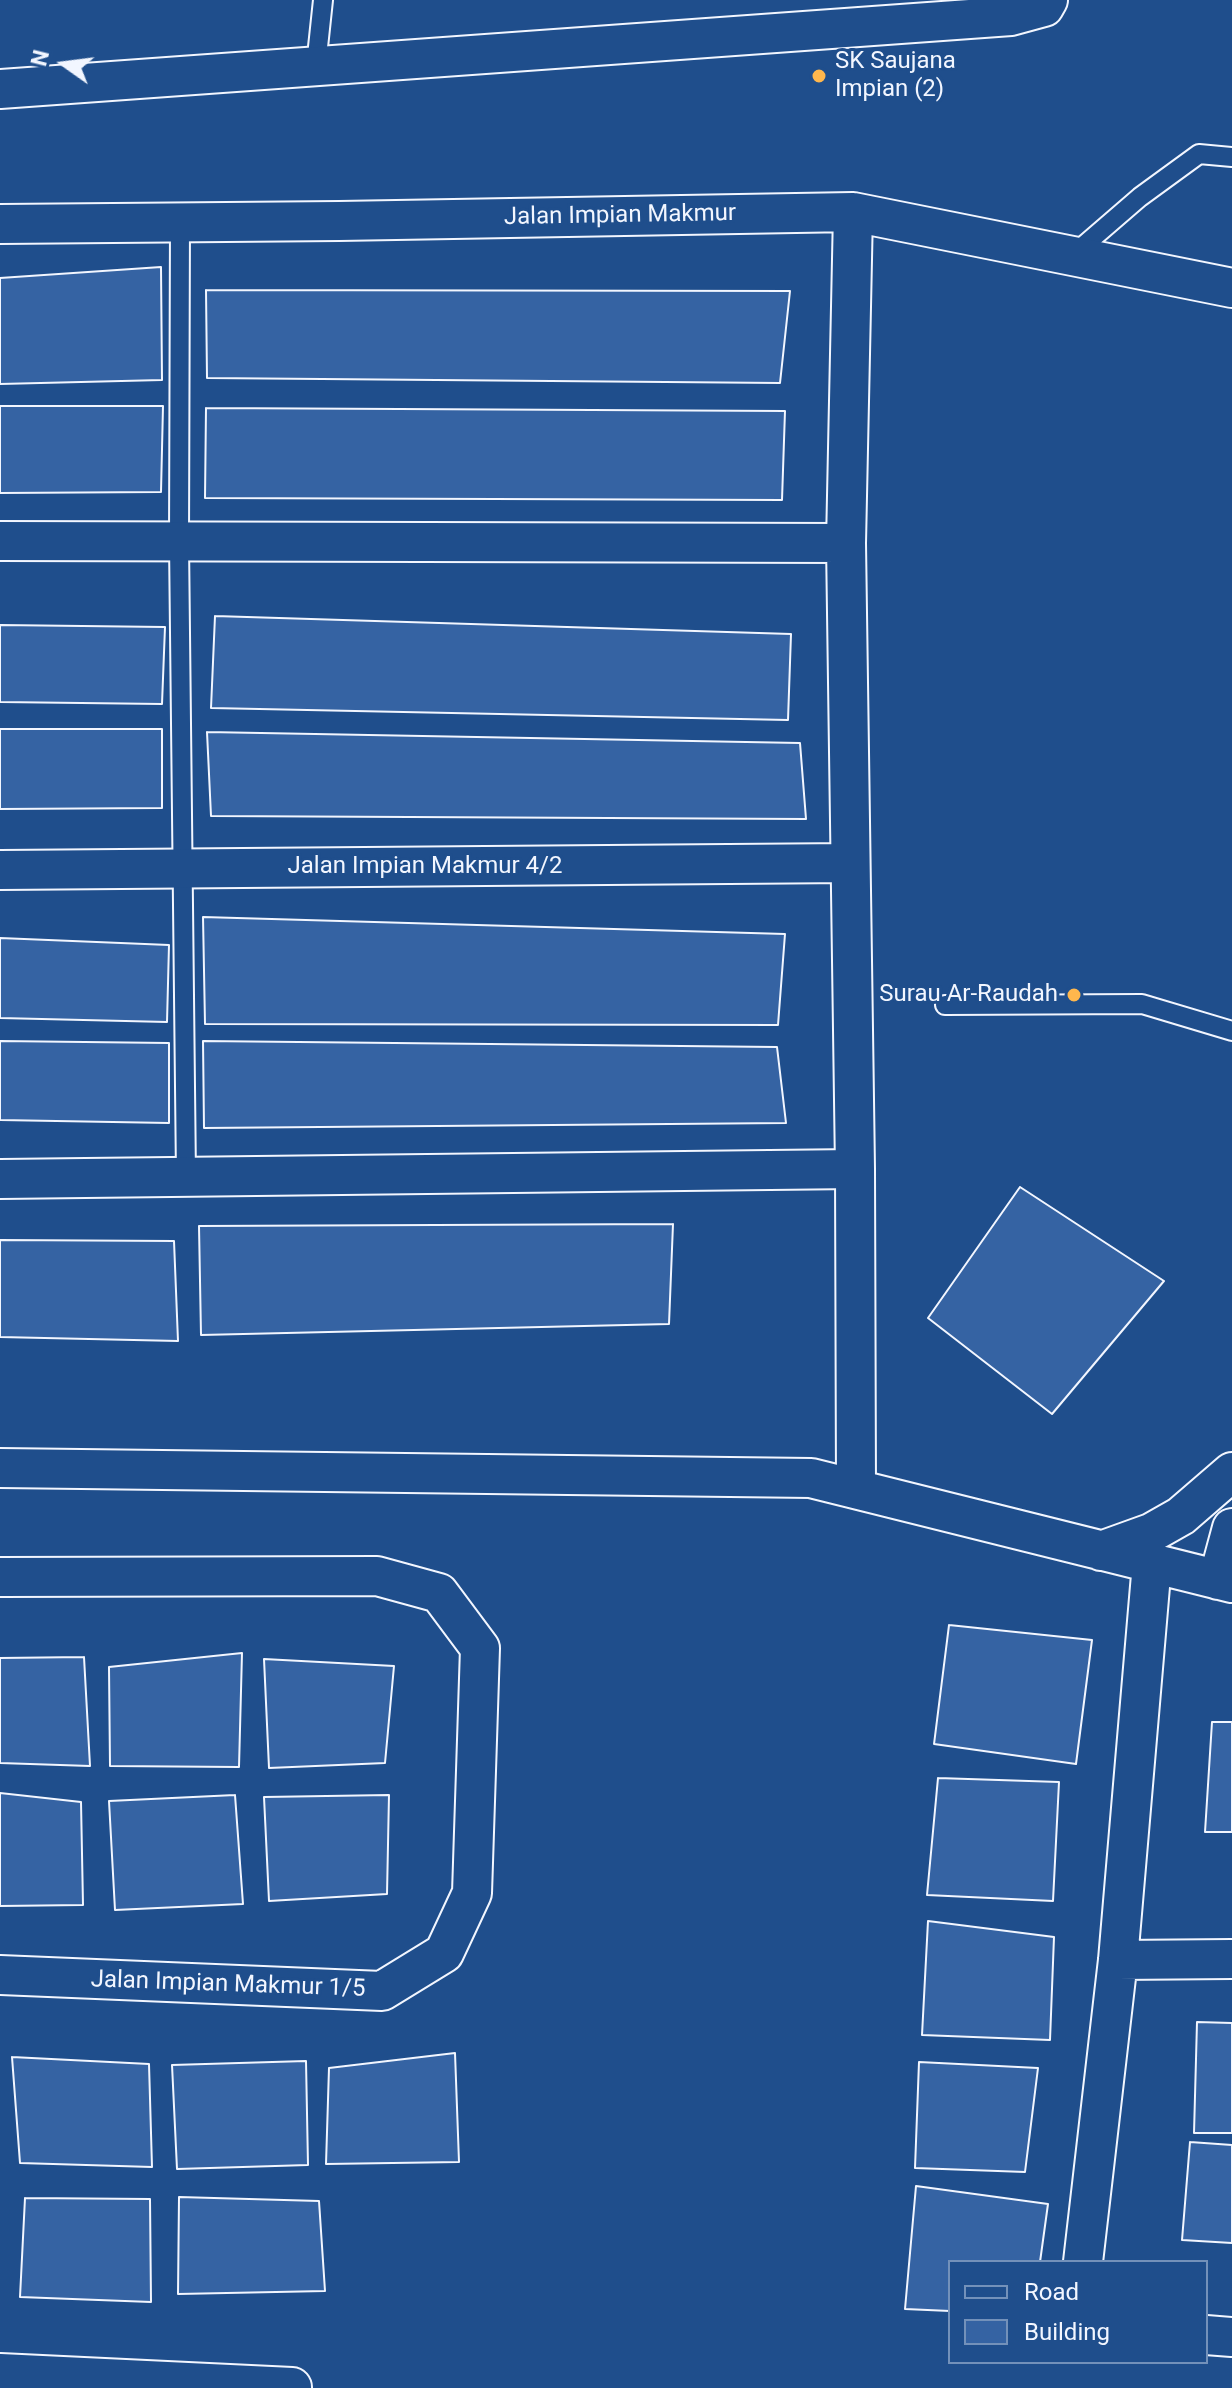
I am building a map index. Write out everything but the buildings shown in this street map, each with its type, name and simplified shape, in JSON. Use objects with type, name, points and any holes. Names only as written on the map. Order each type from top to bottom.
[{"type":"street","points":[[0,89],[1011,16],[1044,7],[1048,0]]},
{"type":"street","points":[[853,212],[846,543],[856,1489]]},
{"type":"street","name":"Jalan Impian Makmur","points":[[0,224],[853,212],[1232,288]]},
{"type":"street","points":[[0,541],[846,543]]},
{"type":"street","name":"Jalan Impian Makmur 4/2","points":[[0,870],[850,863]]},
{"type":"street","points":[[0,1179],[855,1169]]},
{"type":"street","points":[[0,1468],[811,1478],[1225,1582],[1232,1528]]},
{"type":"street","points":[[1101,1551],[1151,1533],[1181,1516],[1232,1472]]},
{"type":"street","points":[[1083,2260],[1118,1960],[1152,1563]]},
{"type":"street","name":"Jalan Impian Makmur 1/5","points":[[0,1577],[377,1576],[439,1593],[480,1648],[472,1893],[444,1953],[382,1991],[0,1975]]},
{"type":"street","points":[[1118,1960],[1232,1959]]},
{"type":"street","points":[[1208,2335],[1232,2337]]},
{"type":"street","points":[[0,2373],[292,2387]]},
{"type":"lane","points":[[316,66],[323,0]]},
{"type":"lane","points":[[1071,256],[1140,197],[1199,154],[1232,157]]},
{"type":"lane","points":[[180,221],[179,542],[186,1177]]},
{"type":"lane","points":[[945,1005],[1142,1004],[1232,1031]]},
{"type":"place","name":"SK Saujana Impian (2)","points":[[819,76]]},
{"type":"place","name":"Surau Ar-Raudah","points":[[1074,995]]}]
